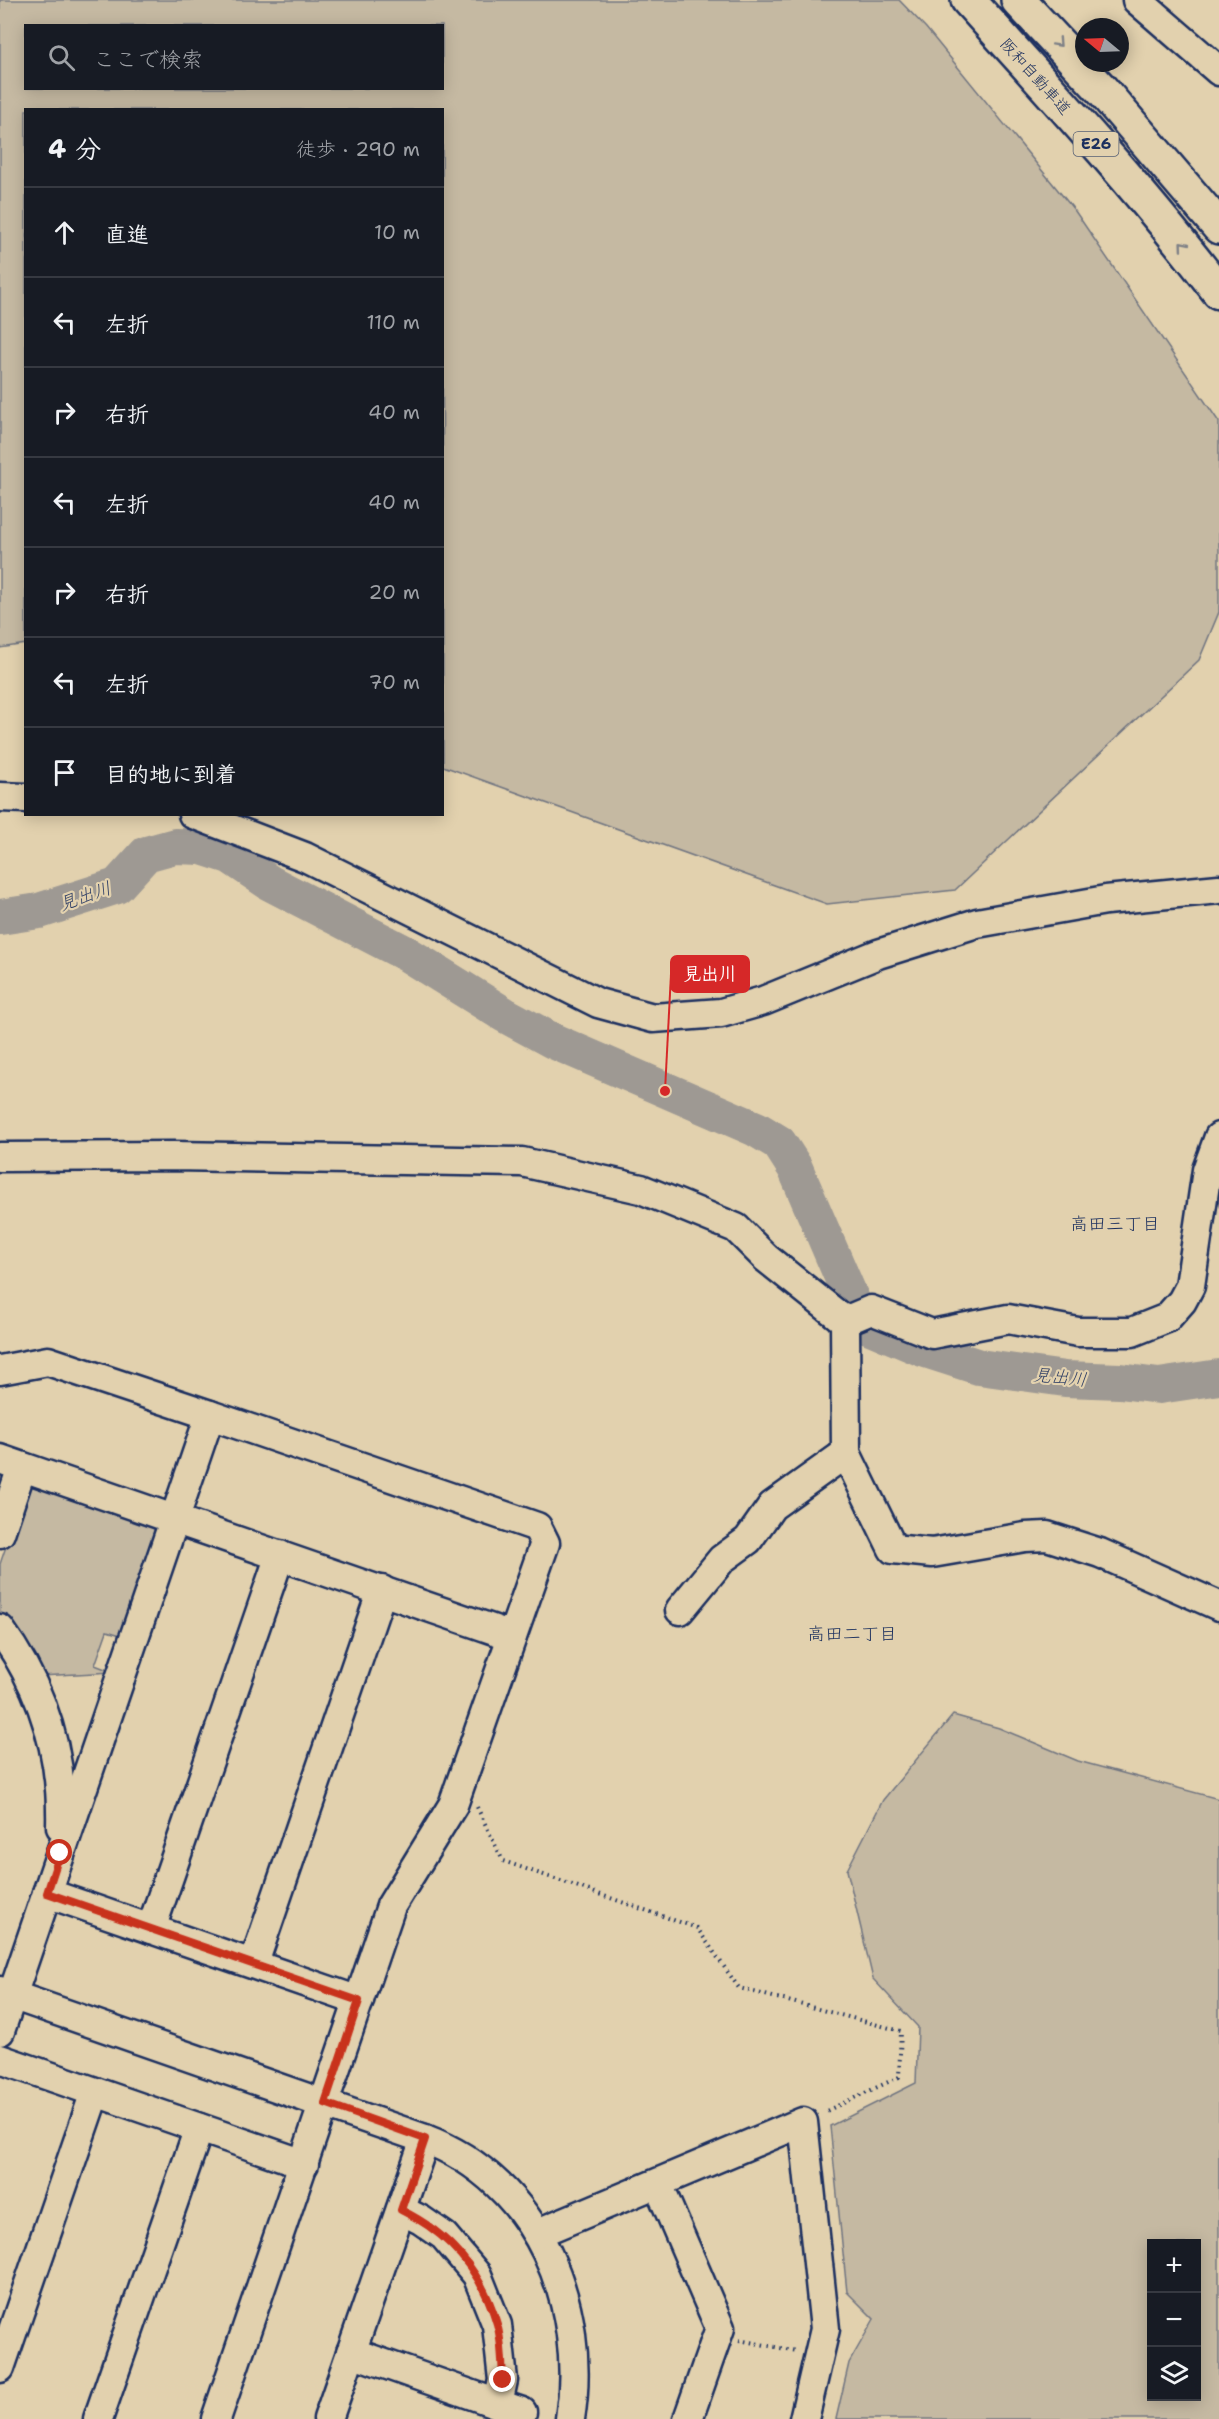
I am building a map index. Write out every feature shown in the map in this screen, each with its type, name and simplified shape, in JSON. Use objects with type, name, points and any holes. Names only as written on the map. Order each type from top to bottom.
[{"type":"highway","name":"阪和自動車道","points":[[968,0],[1186,248],[1219,292]]},
{"type":"highway","name":"E26","points":[[1018,0],[1102,90],[1219,227]]},
{"type":"street","points":[[1137,0],[1219,71]]},
{"type":"street","points":[[0,797],[24,798]]},
{"type":"street","points":[[197,816],[305,857],[598,1003],[654,1018],[721,1013],[764,1001],[879,954],[977,923],[1106,900],[1219,890]]},
{"type":"street","points":[[0,1157],[125,1155],[522,1162],[641,1189],[736,1228],[766,1258],[858,1315],[932,1334],[1008,1319],[1078,1332],[1132,1332],[1167,1318],[1182,1301],[1190,1286],[1208,1170],[1219,1137]]},
{"type":"street","points":[[858,1315],[846,1453],[893,1549],[932,1553],[1025,1537],[1047,1536],[1100,1553],[1219,1606]]},
{"type":"street","points":[[0,1370],[48,1361],[537,1527],[545,1543],[453,1806],[391,1906],[222,2417]]},
{"type":"street","points":[[0,2031],[6,1994],[47,1893],[210,1415]]},
{"type":"street","points":[[680,1610],[722,1559],[748,1540],[772,1506],[846,1453]]},
{"type":"street","points":[[0,1533],[11,1463],[512,1636]]},
{"type":"street","points":[[151,1929],[280,1555]]},
{"type":"street","points":[[254,1964],[382,1590]]},
{"type":"street","points":[[0,1629],[16,1652],[38,1695],[52,1735],[62,1796],[60,1853]]},
{"type":"street","points":[[47,1893],[359,2001]]},
{"type":"street","points":[[6,1994],[325,2103],[425,2139],[465,2159],[494,2182],[538,2233],[555,2272],[568,2311],[574,2350],[575,2389],[570,2419]]},
{"type":"street","points":[[0,2059],[304,2164]]},
{"type":"street","points":[[0,2368],[95,2092]]},
{"type":"street","points":[[538,2233],[803,2122],[825,2329],[804,2419]]},
{"type":"street","points":[[98,2419],[199,2127]]},
{"type":"street","points":[[328,2419],[425,2139]]},
{"type":"street","points":[[658,2184],[720,2328],[688,2419]]},
{"type":"street","points":[[351,2352],[510,2408],[503,2380],[497,2325],[477,2275],[444,2236],[401,2210]]},
{"type":"path","points":[[463,1777],[503,1861],[697,1928],[739,1988],[901,2031],[899,2077],[803,2122]]},
{"type":"path","points":[[717,2336],[819,2356]]},
{"type":"shaded area","points":[[0,0],[899,0],[926,28],[1075,211],[1219,422],[1219,612],[1199,660],[955,890],[827,904],[444,766],[444,108],[24,108],[24,644],[0,648]]},
{"type":"shaded area","points":[[34,1483],[153,1524],[158,1536],[124,1636],[107,1631],[95,1665],[113,1672],[40,1676],[0,1615],[0,1564],[26,1488]]},
{"type":"shaded area","points":[[953,1715],[999,1728],[1078,1761],[1219,1799],[1219,2419],[836,2419],[849,2363],[874,2319],[847,2292],[830,2126],[916,2083],[918,2027],[873,1979],[847,1870],[883,1800]]},
{"type":"waterway","name":"見出川","points":[[0,917],[39,911],[117,886],[146,854],[175,846],[202,847],[230,856],[270,883],[407,954],[505,1015],[553,1041],[756,1129],[779,1143],[795,1168],[854,1305],[868,1326],[920,1348],[979,1367],[1065,1379],[1120,1381],[1159,1386],[1219,1377]]},
{"type":"place","name":"見出川","points":[[665,1091]]},
{"type":"district","name":"高田三丁目","points":[[1115,1224]]},
{"type":"district","name":"高田二丁目","points":[[852,1634]]},
{"type":"route","points":[[60,1853],[47,1893],[359,2001],[325,2103],[425,2139],[401,2210],[444,2236],[477,2275],[497,2325],[503,2380]]}]
